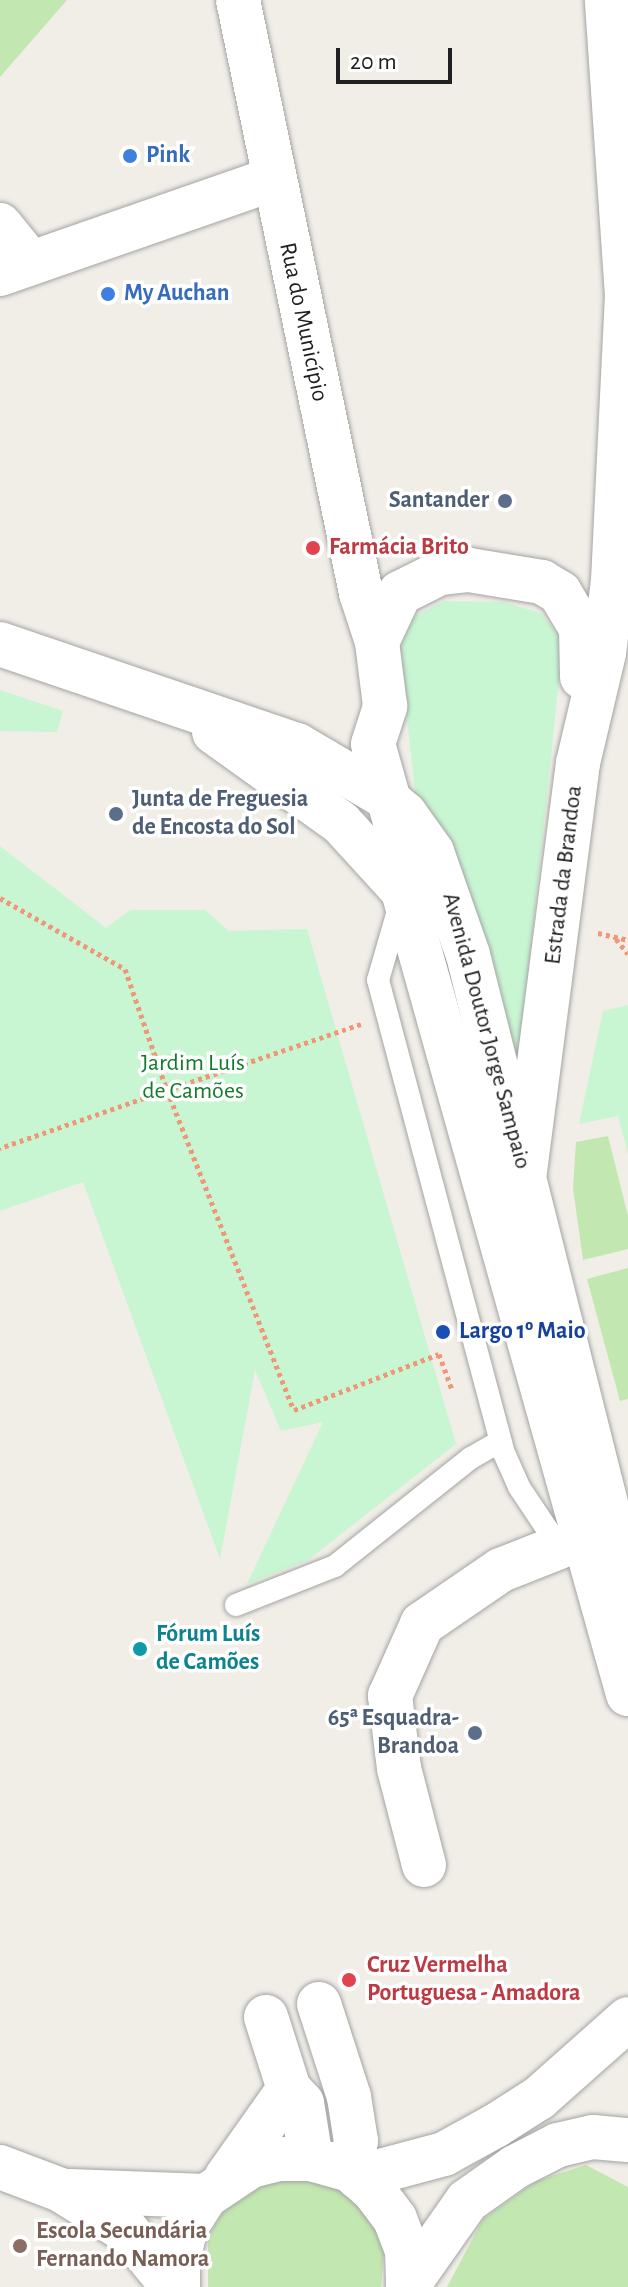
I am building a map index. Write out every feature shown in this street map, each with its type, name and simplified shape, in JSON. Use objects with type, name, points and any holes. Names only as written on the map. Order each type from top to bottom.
[{"type":"street","name":"Rua do Município","points":[[238,0],[361,593],[377,642],[385,706],[373,744]]},
{"type":"street","name":"Estrada da Brandoa","points":[[525,1171],[578,763],[620,582],[627,296],[607,0]]},
{"type":"street","points":[[0,225],[15,268],[273,179]]},
{"type":"street","points":[[377,642],[390,607],[419,580],[469,570],[542,582],[560,593],[581,628],[578,763]]},
{"type":"street","points":[[0,644],[182,710]]},
{"type":"street","name":"Avenida Doutor Jorge Sampaio","points":[[182,710],[312,754],[384,796],[405,814],[432,852],[451,894],[525,1171],[628,1591]]},
{"type":"street","name":"Avenida Doutor Jorge Sampaio","points":[[182,710],[317,803],[403,891],[628,1694]]},
{"type":"street","points":[[312,754],[373,744],[384,796],[402,845],[403,891]]},
{"type":"street","points":[[424,1865],[399,1768],[390,1696],[422,1624],[501,1570],[559,1547]]},
{"type":"street","points":[[319,2004],[349,2097],[356,2141],[339,2169]]},
{"type":"street","points":[[266,2017],[289,2089],[302,2103],[339,2169],[395,2219],[407,2251],[408,2286]]},
{"type":"street","points":[[61,2190],[141,2198],[216,2188],[251,2166],[339,2169],[444,2154],[539,2098],[628,2019]]},
{"type":"street","points":[[176,2287],[178,2258],[187,2225],[289,2089]]},
{"type":"street","points":[[408,2286],[467,2201],[515,2167],[581,2140],[628,2140]]},
{"type":"street","points":[[0,2167],[61,2190],[128,2232],[176,2287]]},
{"type":"lane","name":"Avenida Doutor Jorge Sampaio","points":[[403,891],[378,980],[486,1388],[501,1441],[519,1487],[612,1636]]},
{"type":"lane","points":[[236,1605],[335,1566],[471,1458],[501,1441]]},
{"type":"path","points":[[0,898],[125,969],[167,1090],[294,1410],[439,1354],[455,1396],[486,1388]]},
{"type":"path","points":[[615,938],[628,954]]},
{"type":"path","points":[[0,1148],[389,1015]]},
{"type":"green space","points":[[0,0],[67,0],[0,77]]},
{"type":"green space","points":[[444,601],[503,602],[541,613],[563,642],[518,1069],[416,801],[399,645],[413,617]]},
{"type":"green space","points":[[0,690],[63,711],[57,732],[0,731]]},
{"type":"green space","name":"Jardim Luís de Camões","points":[[0,846],[106,928],[130,910],[205,910],[229,931],[307,929],[456,1444],[308,1560],[247,1584],[323,1422],[281,1431],[255,1370],[220,1559],[83,1182],[0,1211]]},
{"type":"green space","points":[[628,1005],[628,1154],[618,1116],[579,1124],[603,1011]]},
{"type":"green space","points":[[608,1136],[628,1216],[628,1249],[583,1260],[573,1188],[576,1142]]},
{"type":"green space","points":[[628,1268],[628,1399],[620,1401],[587,1279]]},
{"type":"green space","points":[[586,2165],[628,2187],[628,2287],[447,2287],[483,2219],[536,2181]]},
{"type":"green space","points":[[302,2177],[330,2184],[355,2199],[373,2223],[384,2251],[381,2287],[208,2287],[208,2238],[222,2212],[244,2192],[272,2179]]},
{"type":"place","name":"Pink","points":[[130,156]]},
{"type":"place","name":"My Auchan","points":[[108,294]]},
{"type":"place","name":"Santander","points":[[505,501]]},
{"type":"place","name":"Farmácia Brito","points":[[313,548]]},
{"type":"place","name":"Junta de Freguesia de Encosta do Sol","points":[[116,814]]},
{"type":"place","name":"Largo 1º Maio","points":[[443,1332]]},
{"type":"place","name":"Fórum Luís de Camões","points":[[140,1649]]},
{"type":"place","name":"65ª Esquadra- Brandoa","points":[[475,1733]]},
{"type":"place","name":"Cruz Vermelha Portuguesa - Amadora","points":[[349,1980]]},
{"type":"place","name":"Escola Secundária Fernando Namora","points":[[20,2246]]}]
